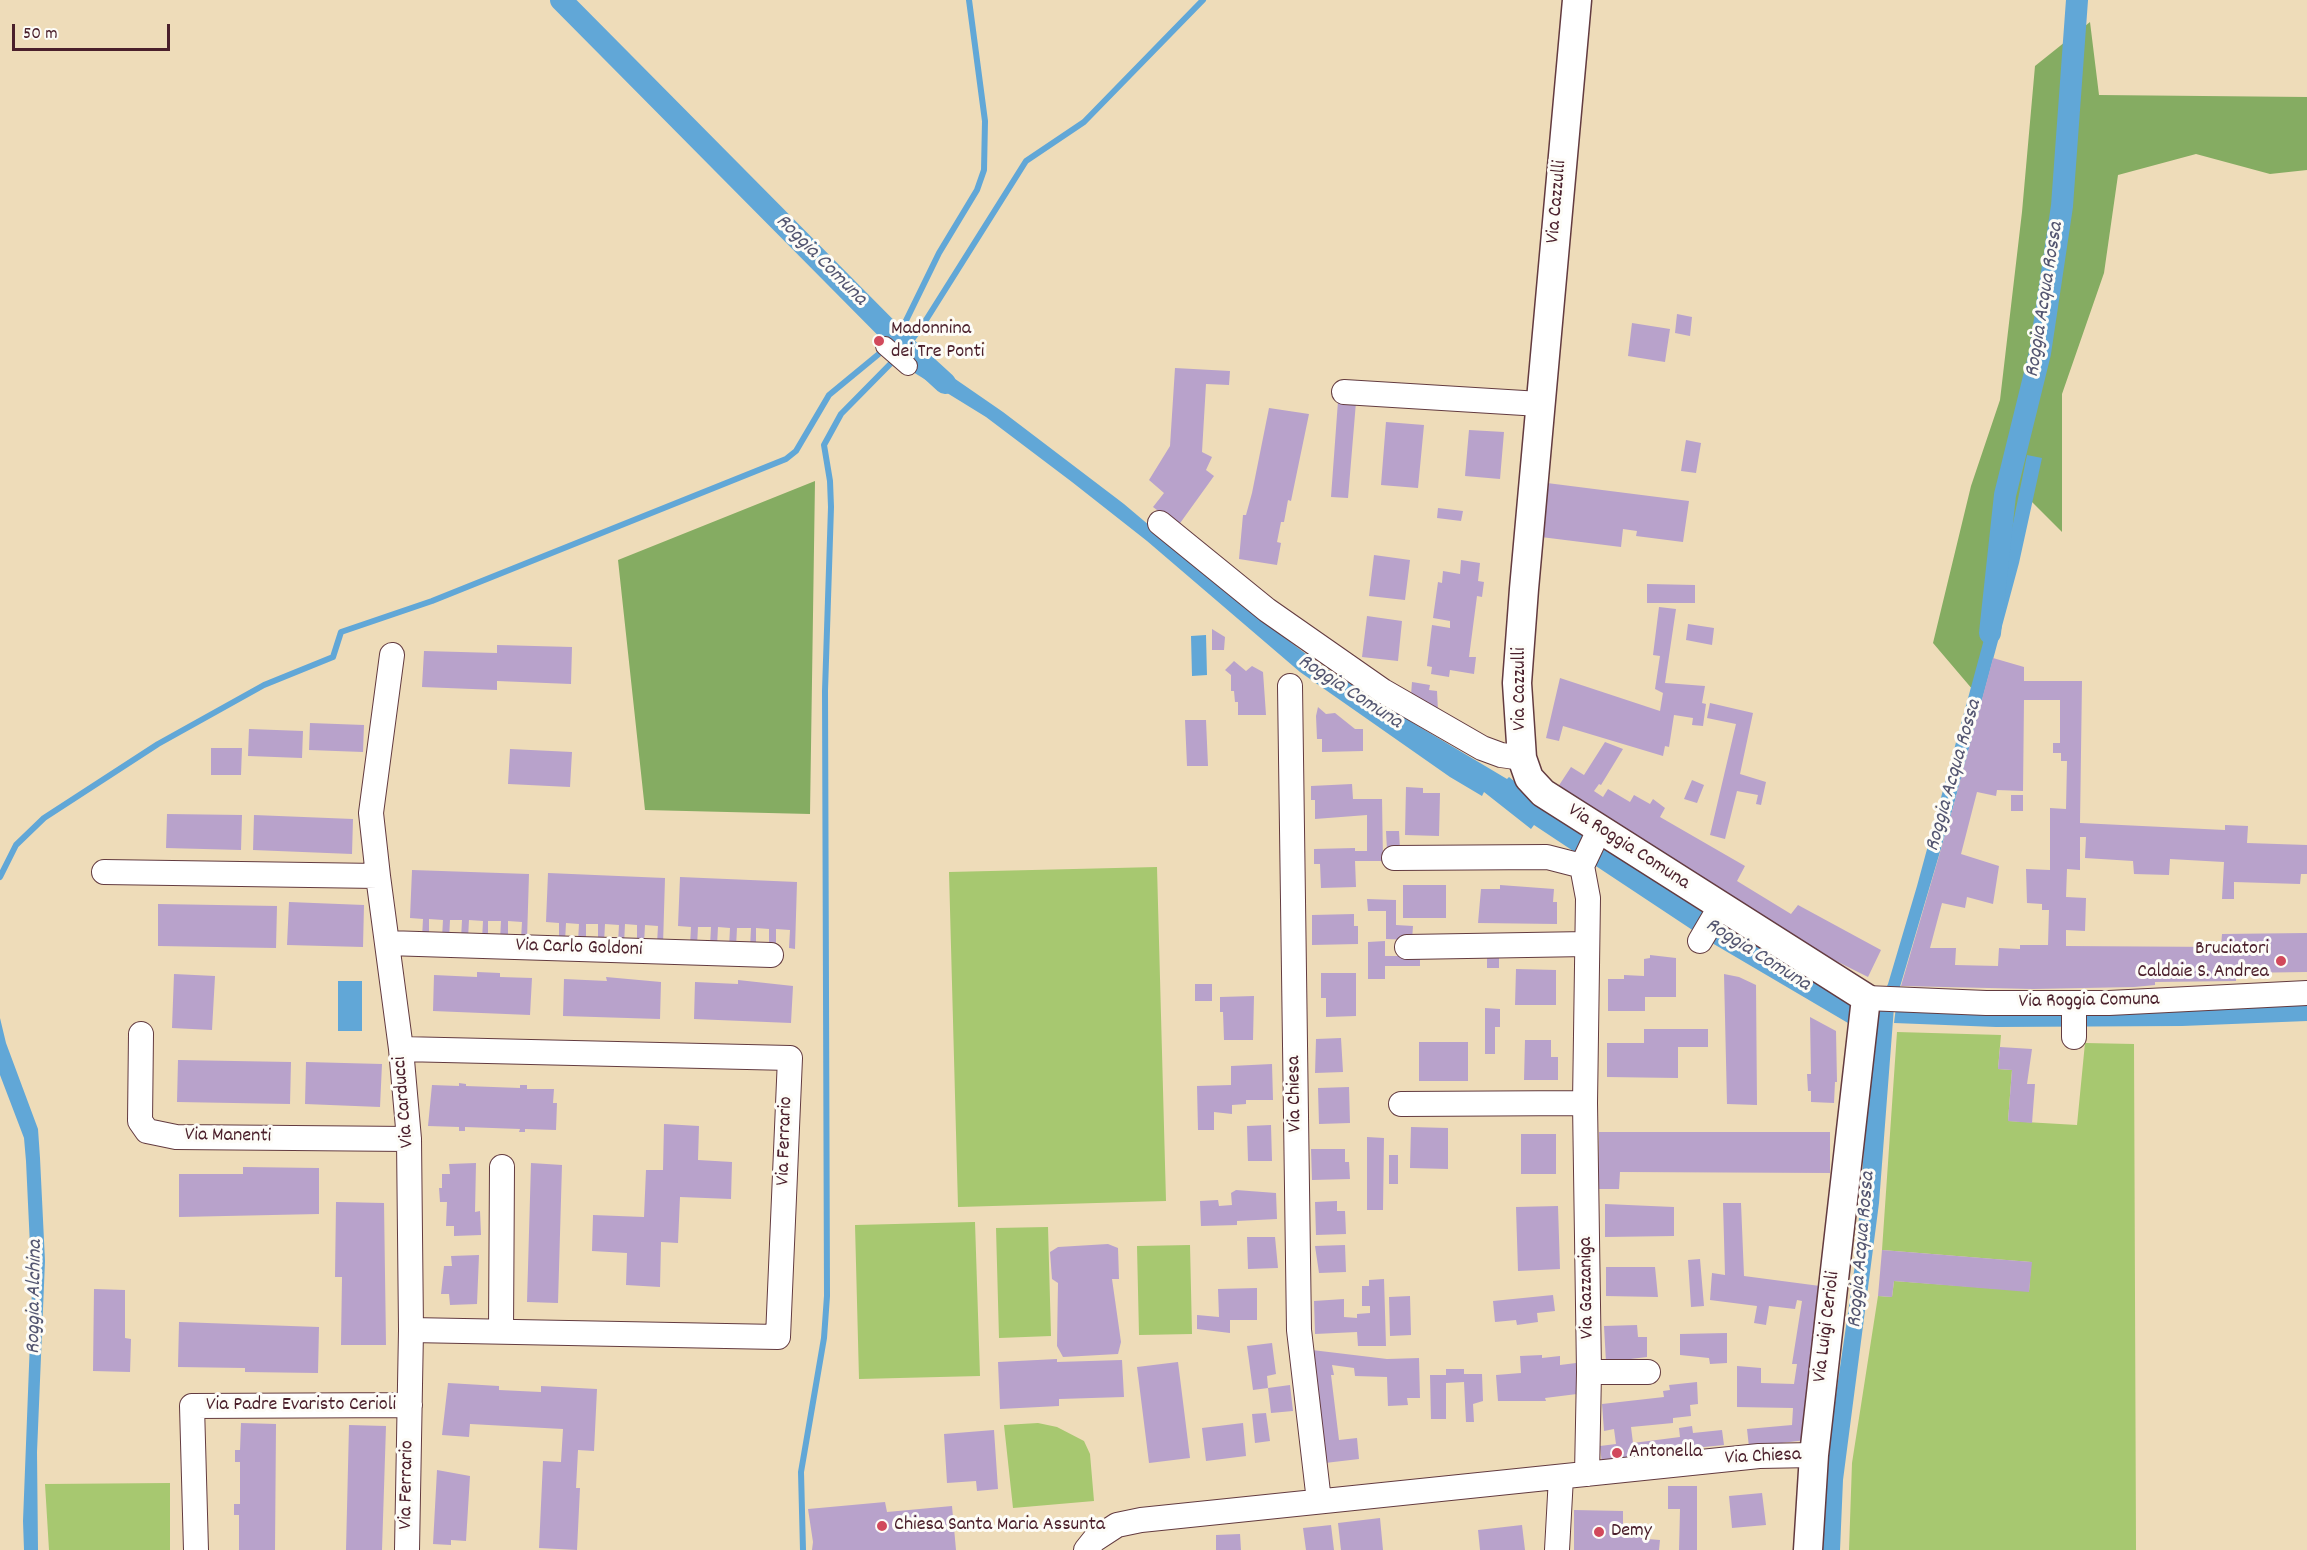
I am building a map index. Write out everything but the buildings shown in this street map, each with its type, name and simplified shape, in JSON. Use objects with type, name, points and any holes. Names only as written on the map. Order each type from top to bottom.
[{"type":"street","name":"Via Cazzulli","points":[[1522,758],[1517,682],[1576,0]]},
{"type":"street","points":[[885,346],[908,366]]},
{"type":"street","points":[[1344,392],[1540,404]]},
{"type":"street","points":[[1160,523],[1267,610],[1383,691],[1482,748],[1501,755],[1522,758]]},
{"type":"street","name":"Via Carducci","points":[[392,655],[371,813],[401,1048],[409,1139],[411,1330]]},
{"type":"street","name":"Via Chiesa","points":[[1290,686],[1299,1330],[1319,1501]]},
{"type":"street","name":"Via Roggia Comuna","points":[[1522,758],[1528,778],[1542,793],[1720,907],[1881,998],[1986,1003],[2074,1003],[2307,993]]},
{"type":"street","points":[[1394,858],[1547,857],[1582,866],[1599,830]]},
{"type":"street","name":"Via Gazzaniga","points":[[1582,866],[1587,898],[1585,1103],[1589,1372],[1587,1474]]},
{"type":"street","points":[[104,872],[378,876]]},
{"type":"street","points":[[1700,941],[1720,907]]},
{"type":"street","name":"Via Carlo Goldoni","points":[[387,943],[771,955]]},
{"type":"street","points":[[1407,947],[1587,944]]},
{"type":"street","name":"Via Luigi Cerioli","points":[[1808,1550],[1814,1455],[1862,1030],[1881,998]]},
{"type":"street","points":[[2074,1003],[2074,1037]]},
{"type":"street","name":"Via Manenti","points":[[141,1034],[140,1121],[147,1131],[158,1135],[409,1139]]},
{"type":"street","name":"Via Ferrario","points":[[401,1048],[790,1058],[778,1337],[411,1330],[407,1550]]},
{"type":"street","points":[[1401,1104],[1585,1103]]},
{"type":"street","points":[[501,1330],[502,1167]]},
{"type":"street","points":[[1589,1372],[1648,1372]]},
{"type":"street","name":"Via Padre Evaristo Cerioli","points":[[196,1550],[192,1406],[410,1405]]},
{"type":"street","name":"Via Chiesa","points":[[1086,1550],[1094,1540],[1117,1525],[1125,1523],[1759,1456],[1814,1455]]},
{"type":"street","points":[[1557,1550],[1561,1477]]},
{"type":"green space","points":[[2090,22],[2099,95],[2307,97],[2307,170],[2270,174],[2196,154],[2118,175],[2104,273],[2062,394],[2062,532],[2023,493],[1973,690],[1933,643],[1971,486],[2000,400],[2022,212],[2035,66]]},
{"type":"green space","points":[[815,481],[810,814],[645,810],[618,560]]},
{"type":"green space","points":[[1157,867],[1166,1201],[958,1207],[949,872]]},
{"type":"green space","points":[[1897,1032],[2001,1035],[1998,1069],[2012,1070],[2008,1121],[2077,1125],[2085,1043],[2134,1044],[2136,1550],[1849,1550],[1852,1463],[1878,1296],[1892,1297],[1894,1281],[2029,1291],[2031,1262],[1882,1250]]},
{"type":"green space","points":[[975,1222],[980,1376],[859,1379],[855,1225]]},
{"type":"green space","points":[[1048,1227],[1051,1336],[999,1338],[996,1228]]},
{"type":"green space","points":[[1190,1245],[1192,1334],[1139,1335],[1137,1246]]},
{"type":"green space","points":[[1038,1423],[1057,1427],[1084,1441],[1090,1454],[1094,1501],[1013,1508],[1004,1425]]},
{"type":"green space","points":[[170,1483],[170,1550],[49,1550],[45,1484]]},
{"type":"water","points":[[926,362],[932,363],[1003,412],[1124,504],[1254,614],[1319,664],[1507,779],[1509,777],[1540,802],[1696,908],[1855,1007],[1852,1022],[1848,1023],[1712,943],[1534,825],[1531,829],[1484,792],[1482,796],[1450,777],[1300,672],[1147,541],[1072,482],[986,417],[913,372]]},
{"type":"water","points":[[2027,455],[2042,458],[2019,563],[1953,808],[1894,1007],[1879,1203],[1843,1480],[1840,1550],[1822,1550],[1824,1477],[1856,1258],[1874,1012],[1888,984],[1917,886],[2005,562]]},
{"type":"water","points":[[1206,635],[1207,675],[1192,676],[1191,636]]},
{"type":"water","points":[[338,981],[362,981],[362,1031],[338,1031]]},
{"type":"water","points":[[2307,999],[2307,1021],[2182,1026],[1996,1027],[1894,1023],[1896,1007]]},
{"type":"water","name":"Roggia Alchina","points":[[0,1018],[6,1043],[38,1129],[45,1261],[37,1452],[38,1550],[24,1550],[23,1521],[32,1289],[26,1161],[24,1138],[0,1075]]},
{"type":"waterway","name":"Roggia Comuna","points":[[561,0],[897,339],[945,383]]},
{"type":"waterway","points":[[0,877],[16,845],[44,818],[158,744],[264,685],[333,657],[341,632],[432,601],[786,459],[796,451],[829,395],[897,339],[939,253],[977,190],[984,170],[985,121],[969,0]]},
{"type":"waterway","points":[[803,1550],[801,1472],[824,1338],[827,1296],[825,691],[831,507],[830,481],[824,445],[841,414],[906,348],[926,320],[1026,161],[1084,122],[1203,0]]},
{"type":"waterway","name":"Roggia Acqua Rossa","points":[[1990,633],[2005,495],[2040,353],[2062,206],[2077,0]]},
{"type":"place","name":"Madonnina dei Tre Ponti","points":[[879,341]]},
{"type":"place","name":"Bruciatori Caldaie S. Andrea","points":[[2281,961]]},
{"type":"place","name":"Antonella","points":[[1617,1453]]},
{"type":"place","name":"Chiesa Santa Maria Assunta","points":[[882,1526]]},
{"type":"place","name":"Demy","points":[[1599,1532]]}]
